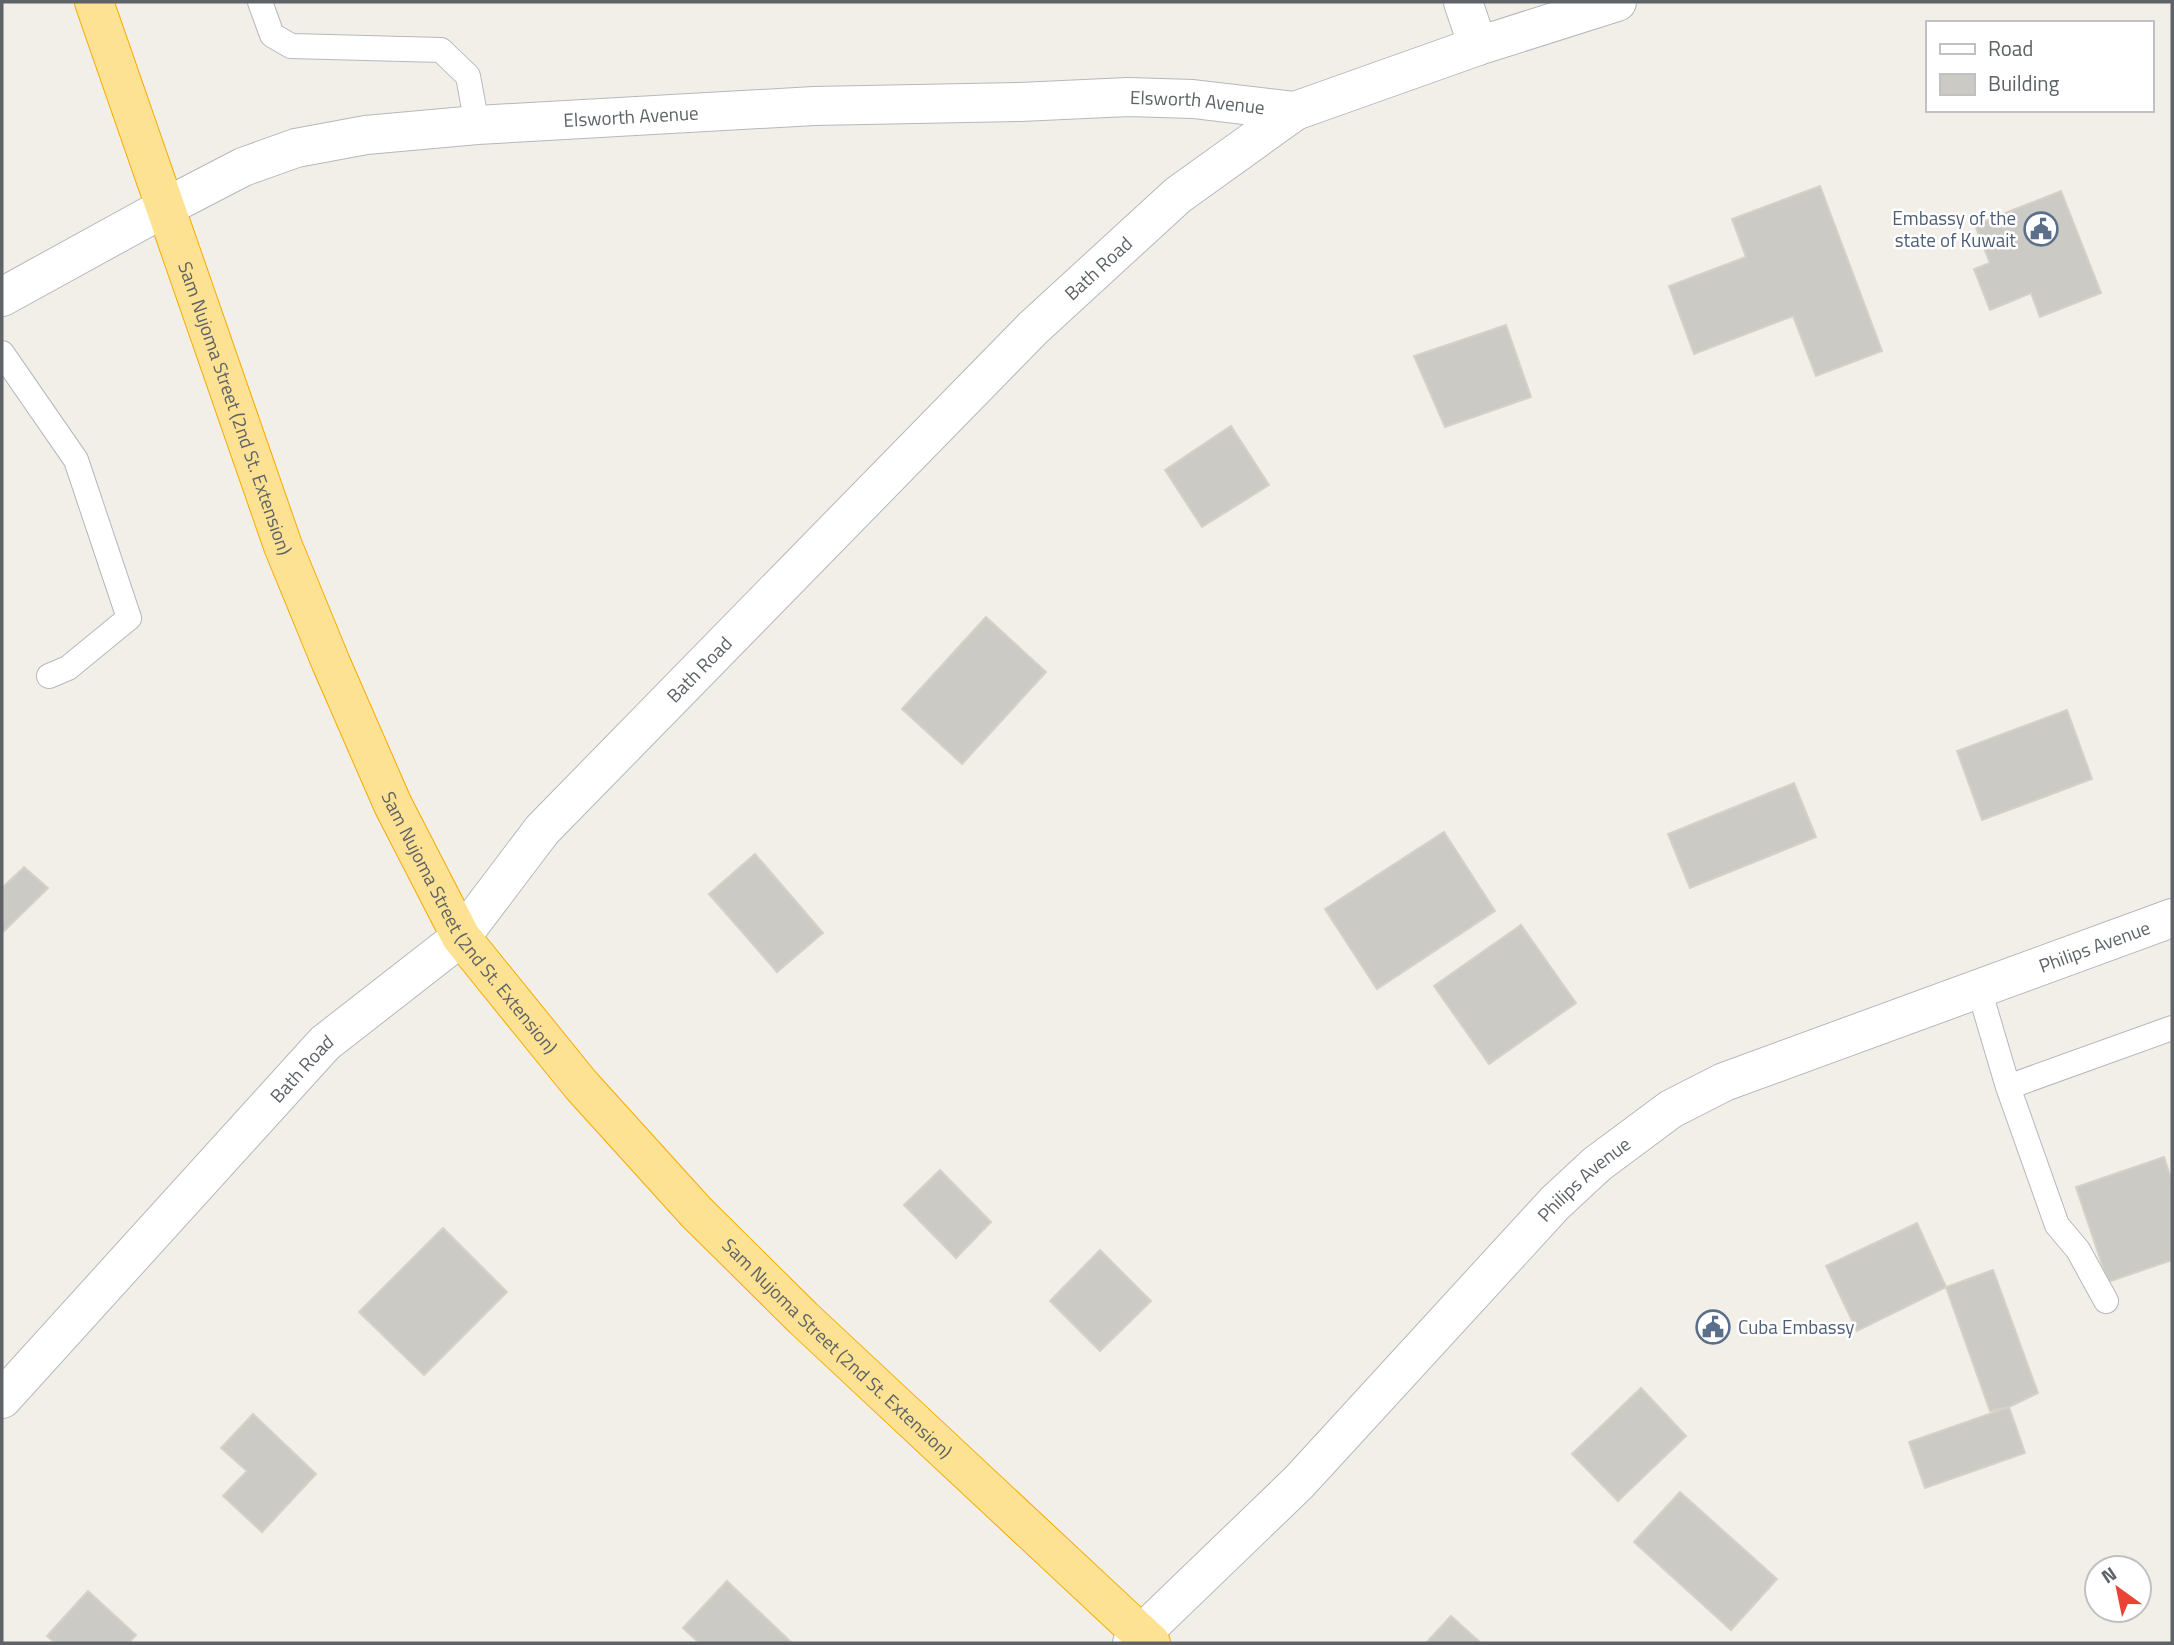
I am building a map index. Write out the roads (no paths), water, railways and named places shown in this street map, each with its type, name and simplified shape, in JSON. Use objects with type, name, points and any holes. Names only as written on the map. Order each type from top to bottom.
[{"type":"highway","name":"Sam Nujoma Street (2nd St. Extension)","points":[[94,2],[283,546],[393,805],[461,937],[581,1085],[696,1212],[803,1318],[1141,1640]]},
{"type":"street","points":[[1463,2],[1478,46]]},
{"type":"street","name":"Bath Road","points":[[2,1399],[325,1043],[461,937],[542,830],[1033,328],[1178,195],[1295,111],[1478,46],[1617,2]]},
{"type":"street","name":"Elsworth Avenue","points":[[2,297],[243,167],[296,148],[366,135],[477,125],[814,106],[1128,97],[1193,99],[1295,111]]},
{"type":"street","name":"Philips Avenue","points":[[1141,1640],[1298,1482],[1433,1332],[1555,1203],[1597,1164],[1671,1109],[1724,1082],[2172,918]]},
{"type":"lane","points":[[260,2],[272,35],[290,46],[441,50],[468,76],[477,125]]},
{"type":"lane","points":[[2,353],[76,460],[129,618],[68,668],[50,676]]},
{"type":"lane","points":[[1979,989],[2008,1087],[2057,1225],[2078,1250],[2106,1301]]},
{"type":"lane","points":[[2008,1087],[2172,1028]]},
{"type":"place","name":"Embassy of the state of Kuwait","points":[[2041,229]]},
{"type":"place","name":"Cuba Embassy","points":[[1713,1327]]}]
